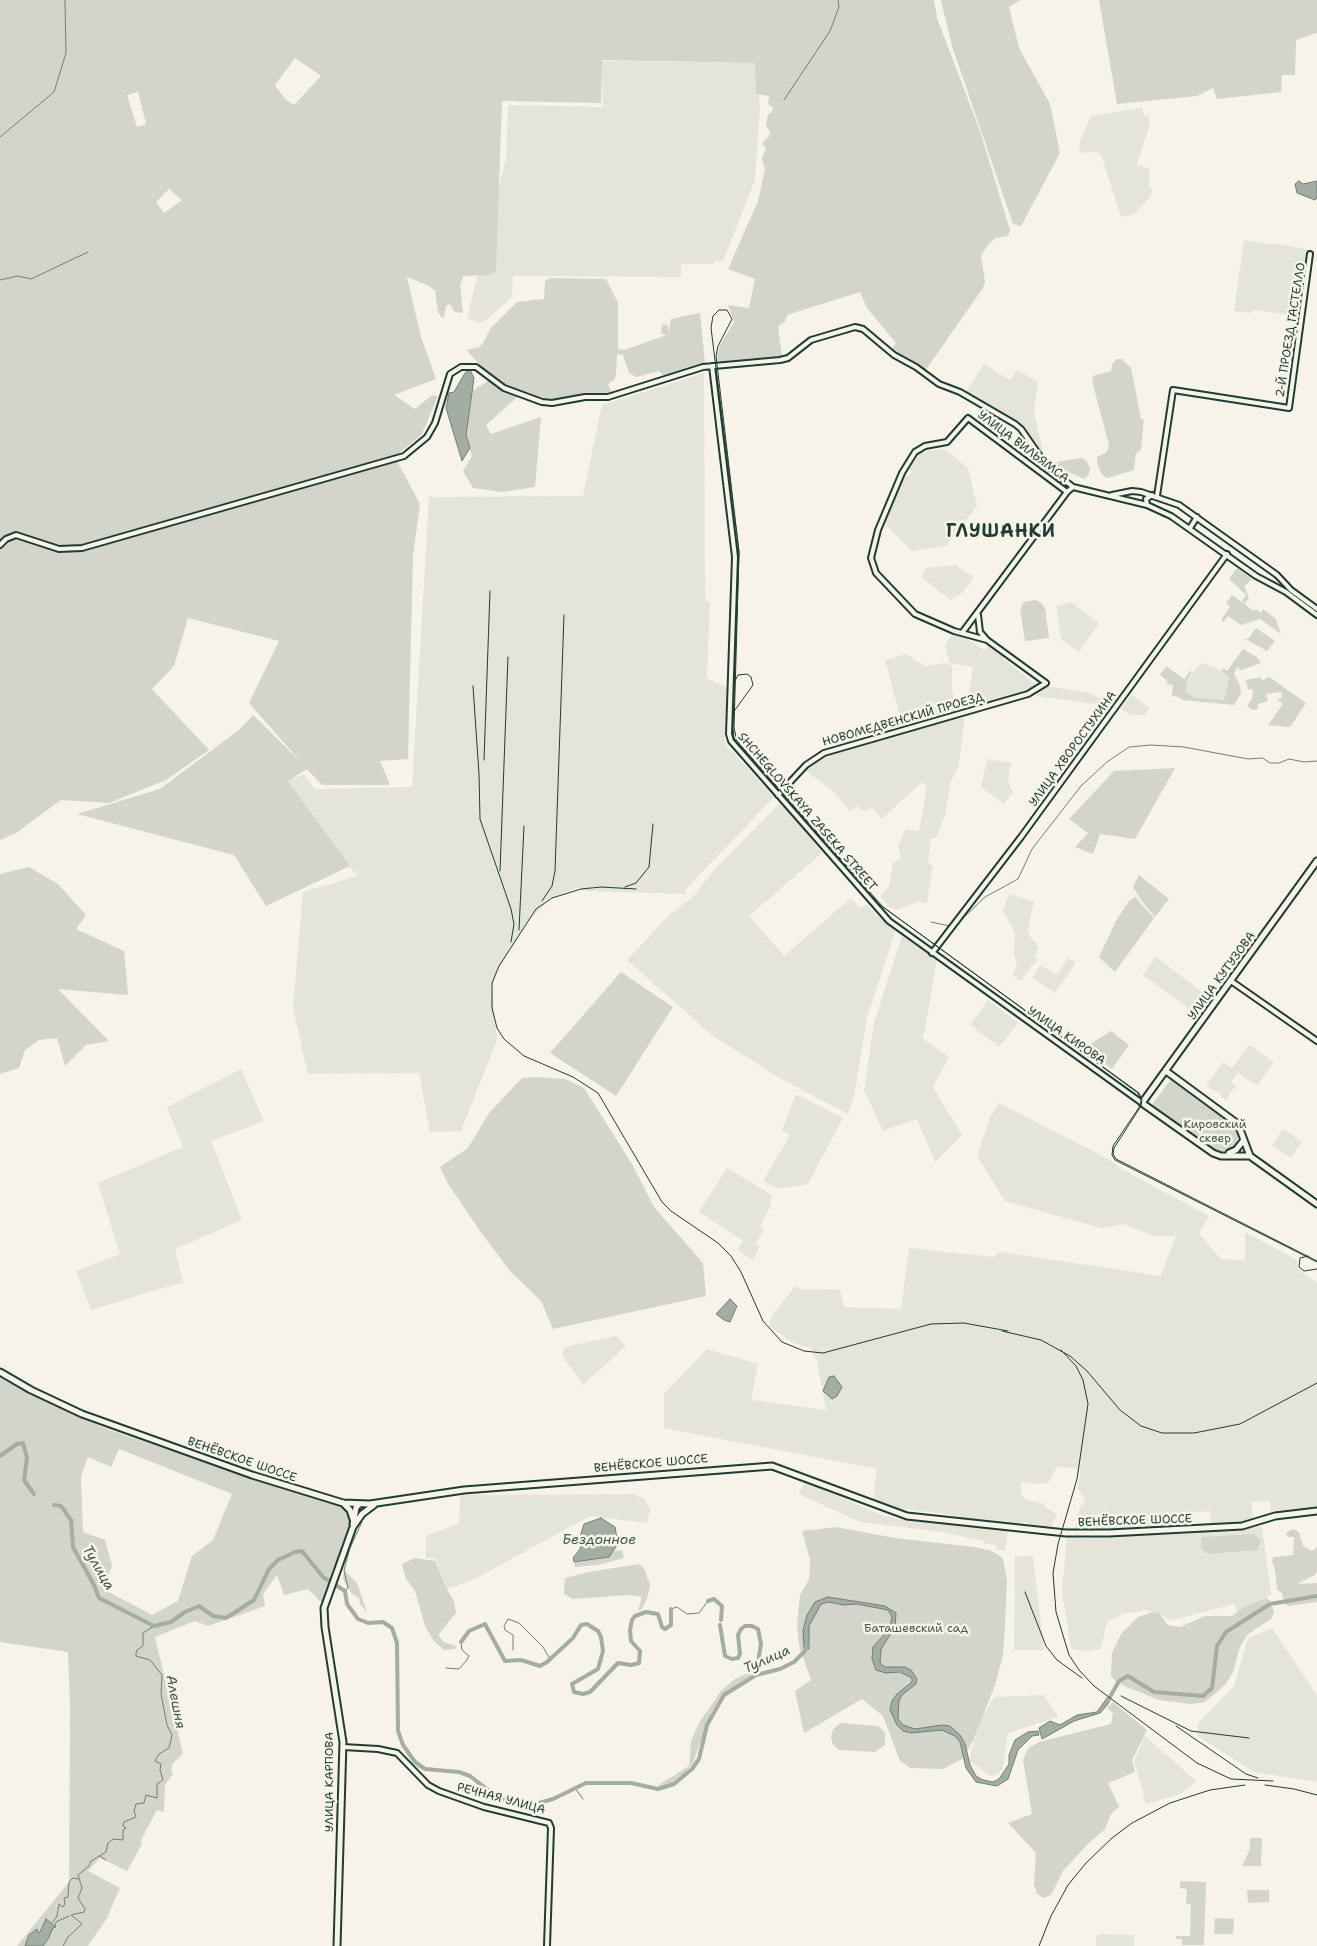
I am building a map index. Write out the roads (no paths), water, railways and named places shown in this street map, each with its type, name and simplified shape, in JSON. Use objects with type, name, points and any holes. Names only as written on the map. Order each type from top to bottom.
[{"type":"main road","name":"УЛИЦА КУТУЗОВА","points":[[1142,1103],[1317,861]]},
{"type":"main road","points":[[1166,1071],[1240,1127],[1243,1141],[1250,1156],[1317,1204]]},
{"type":"main road","name":"УЛИЦА КИРОВА","points":[[1142,1103],[1208,1150],[1221,1156],[1250,1156]]},
{"type":"main road","points":[[1221,1156],[1236,1150],[1243,1141]]},
{"type":"main road","name":"ВЕНЁВСКОЕ ШОССЕ","points":[[0,1372],[31,1390],[82,1414],[252,1475],[343,1503],[359,1504],[469,1490],[772,1466],[907,1516],[1071,1533],[1242,1526],[1275,1516],[1317,1511]]},
{"type":"main road","points":[[353,1524],[372,1506],[382,1502]]},
{"type":"main road","points":[[343,1503],[350,1510],[353,1524]]},
{"type":"main road","points":[[353,1524],[359,1504]]},
{"type":"main road","points":[[359,1504],[362,1514]]},
{"type":"main road","name":"УЛИЦА КАРПОВА","points":[[337,1946],[342,1747],[324,1608],[353,1524]]},
{"type":"street","name":"2-Й ПРОЕЗД ГАСТЕЛЛО","points":[[1155,495],[1173,390],[1289,408],[1310,254]]},
{"type":"street","points":[[0,545],[6,539],[16,535],[59,549],[82,548],[404,456],[427,437],[435,423],[450,374],[461,367],[476,367],[504,388],[546,403],[608,397],[712,366],[788,358],[811,340],[828,333],[855,327],[864,329],[894,355],[913,365],[939,384],[960,392],[1015,424],[1046,466],[1073,487],[1067,492],[962,634],[987,640]]},
{"type":"street","name":"SHCHEGLOVSKAYA ZASEKA STREET","points":[[712,366],[735,565],[729,736],[733,744],[880,912],[900,930]]},
{"type":"street","name":"УЛИЦА ВИЛЬЯМСА","points":[[962,634],[910,610],[876,573],[871,558],[878,530],[889,502],[902,472],[915,452],[925,446],[947,442],[968,418],[1067,492]]},
{"type":"street","name":"УЛИЦА ВИЛЬЯМСА","points":[[1073,487],[1147,505],[1171,516],[1317,615]]},
{"type":"street","name":"УЛИЦА ВИЛЬЯМСА","points":[[1112,495],[1134,491],[1155,495],[1197,516],[1317,609]]},
{"type":"street","points":[[1119,498],[1122,493]]},
{"type":"street","points":[[1147,505],[1146,499],[1155,495]]},
{"type":"street","points":[[1190,528],[1197,516]]},
{"type":"street","name":"УЛИЦА ХВОРОСТУХИНА","points":[[932,953],[1021,837],[1226,554]]},
{"type":"street","points":[[1274,586],[1279,579]]},
{"type":"street","points":[[978,613],[979,628],[987,640]]},
{"type":"street","name":"НОВОМЕДВЕНСКИЙ ПРОЕЗД","points":[[778,795],[806,765],[824,753],[1028,694],[1046,683],[987,640]]},
{"type":"street","name":"УЛИЦА КИРОВА","points":[[900,930],[1142,1103]]},
{"type":"street","points":[[1231,981],[1317,1042]]},
{"type":"street","name":"РЕЧНАЯ УЛИЦА","points":[[342,1747],[378,1749],[397,1753],[423,1779],[439,1791],[503,1812],[549,1823],[551,1828],[547,1946]]},
{"type":"water","points":[[1299,181],[1303,184],[1317,181],[1317,198],[1315,200],[1297,193],[1295,184]]},
{"type":"water","points":[[470,370],[474,378],[466,435],[470,448],[462,461],[446,408],[449,393],[454,392],[465,373]]},
{"type":"water","points":[[730,1299],[737,1306],[730,1322],[716,1314]]},
{"type":"water","points":[[834,1376],[842,1387],[837,1396],[832,1399],[823,1391],[829,1377]]},
{"type":"water","name":"Бездонное","points":[[601,1518],[615,1527],[618,1544],[609,1557],[574,1562],[573,1558],[580,1549],[581,1544],[579,1540],[584,1524]]},
{"type":"water","points":[[828,1597],[885,1606],[896,1613],[895,1627],[881,1649],[880,1663],[885,1667],[905,1667],[911,1670],[917,1679],[916,1684],[902,1695],[899,1701],[898,1719],[903,1725],[915,1729],[942,1725],[950,1726],[960,1735],[965,1744],[970,1765],[976,1776],[993,1782],[999,1779],[1009,1764],[1009,1755],[1015,1740],[1028,1732],[1038,1731],[1039,1735],[1032,1736],[1018,1750],[1008,1779],[997,1786],[976,1782],[966,1768],[960,1742],[955,1736],[942,1730],[911,1733],[903,1731],[897,1725],[890,1710],[892,1701],[897,1694],[912,1682],[912,1678],[900,1672],[886,1673],[876,1670],[872,1659],[873,1647],[890,1628],[892,1617],[888,1610],[857,1604],[843,1605],[829,1602],[821,1604],[809,1626],[809,1649],[804,1648],[803,1630],[807,1615],[815,1602]]},
{"type":"water","points":[[1107,1698],[1110,1700],[1100,1713],[1074,1721],[1042,1739],[1039,1728],[1050,1721],[1060,1725],[1077,1715],[1097,1712]]},
{"type":"water","points":[[46,1919],[56,1927],[53,1928],[43,1946],[25,1946],[29,1935],[37,1929],[38,1933],[40,1932]]},
{"type":"waterway","points":[[0,137],[54,92],[66,53],[65,0]]},
{"type":"waterway","points":[[784,100],[830,31],[839,7],[838,0]]},
{"type":"waterway","points":[[0,280],[18,276],[31,279],[88,252]]},
{"type":"waterway","points":[[956,925],[985,897],[1018,879],[1032,849],[1081,786],[1107,762],[1129,747],[1151,745],[1184,747],[1248,759],[1263,758],[1270,763],[1279,763],[1289,759],[1304,762],[1317,761]]},
{"type":"waterway","points":[[931,922],[950,926]]},
{"type":"waterway","name":"Тулица","points":[[0,1456],[17,1444],[23,1443],[27,1458],[24,1480],[34,1494]]},
{"type":"waterway","name":"Тулица","points":[[54,1505],[61,1506],[71,1520],[73,1547],[99,1598],[154,1626],[171,1622],[185,1612],[199,1606],[213,1616],[226,1618],[254,1600],[269,1569],[278,1560],[295,1552],[302,1551],[323,1577],[345,1591],[347,1604],[358,1619],[368,1623],[383,1622],[392,1628],[397,1643],[398,1731],[403,1745],[415,1762],[425,1769],[459,1772],[470,1776],[497,1797],[517,1804],[532,1805],[553,1799],[586,1783],[631,1783],[658,1789],[674,1784],[692,1769],[699,1759],[707,1725],[724,1695],[756,1675],[780,1669],[794,1662],[805,1651],[807,1644]]},
{"type":"waterway","points":[[345,1591],[348,1588],[344,1570],[350,1548],[362,1522]]},
{"type":"waterway","name":"Тулица","points":[[1107,1702],[1119,1681],[1128,1676],[1154,1692],[1203,1696],[1212,1688],[1217,1646],[1226,1632],[1270,1604],[1317,1596]]},
{"type":"waterway","points":[[708,1601],[714,1599],[722,1606],[721,1620]]},
{"type":"waterway","points":[[671,1609],[677,1607],[687,1614],[699,1613],[708,1601]]},
{"type":"waterway","points":[[461,1642],[469,1631],[485,1624],[505,1661],[521,1660],[540,1666],[573,1638],[581,1625],[587,1624],[598,1631],[603,1651],[598,1669],[572,1684],[574,1692],[583,1694],[590,1692],[618,1663],[631,1665],[639,1663],[640,1651],[631,1641],[630,1630],[635,1616],[646,1612],[658,1614],[662,1627],[665,1629],[671,1625],[671,1609]]},
{"type":"waterway","points":[[513,1650],[513,1635],[505,1630],[504,1626],[508,1619],[519,1623],[543,1647],[550,1659]]},
{"type":"waterway","points":[[720,1625],[725,1656],[732,1659],[738,1658],[740,1654],[738,1635],[741,1629],[745,1626],[752,1626],[758,1629],[761,1644],[756,1675]]},
{"type":"waterway","name":"Алешня","points":[[63,1946],[68,1937],[82,1924],[71,1915],[84,1912],[85,1909],[78,1898],[82,1888],[78,1875],[89,1866],[91,1861],[106,1852],[108,1843],[113,1839],[123,1840],[123,1830],[126,1828],[123,1826],[124,1822],[136,1817],[134,1811],[136,1804],[144,1803],[146,1795],[157,1798],[157,1784],[163,1780],[160,1770],[161,1764],[155,1761],[159,1754],[169,1748],[172,1735],[167,1725],[161,1694],[162,1675],[150,1660],[136,1656],[137,1650],[143,1646],[143,1633],[154,1626]]},
{"type":"waterway","points":[[446,1668],[459,1669],[469,1656],[462,1650],[461,1642]]},
{"type":"waterway","points":[[575,1788],[583,1799]]},
{"type":"waterway","name":"Алешня","points":[[100,1856],[106,1860]]},
{"type":"waterway","points":[[52,1923],[57,1916],[59,1904],[63,1907],[65,1904],[64,1898],[68,1897],[69,1882],[73,1878],[78,1879]]},
{"type":"waterway","points":[[55,1926],[56,1922],[69,1916]]},
{"type":"tram line","points":[[1317,1261],[1116,1159],[1113,1154],[1114,1148],[1141,1106],[1142,1100],[1139,1093],[883,907],[737,741],[734,728],[739,552],[716,356],[718,346],[732,319],[727,310],[719,310],[713,316],[711,328],[739,552],[733,728],[734,738],[879,904],[1138,1093],[1141,1100],[1140,1106],[1113,1146],[1112,1155],[1115,1160],[1317,1262]]},
{"type":"tram line","points":[[735,681],[738,675],[747,674],[751,677],[753,685],[735,710]]},
{"type":"tram line","points":[[1308,1256],[1300,1258],[1299,1267],[1304,1271],[1317,1269]]},
{"type":"railway","points":[[484,760],[490,591]]},
{"type":"railway","points":[[542,901],[552,886],[555,871],[564,615]]},
{"type":"railway","points":[[500,871],[508,657]]},
{"type":"railway","points":[[473,686],[480,819],[511,909],[514,924],[511,942]]},
{"type":"railway","points":[[625,887],[636,883],[649,867],[653,824]]},
{"type":"railway","points":[[519,930],[524,826]]},
{"type":"railway","points":[[636,889],[601,887],[581,889],[552,898],[536,909],[499,966],[492,983],[492,1008],[497,1028],[504,1039],[524,1056],[573,1077],[598,1093],[662,1202],[671,1211],[718,1243],[731,1256],[741,1272],[763,1321],[782,1342],[804,1351],[823,1353],[931,1324],[964,1323],[1008,1331]]},
{"type":"railway","points":[[1002,1331],[1041,1340],[1070,1356],[1087,1371],[1120,1410],[1141,1426],[1162,1433],[1194,1433],[1240,1424],[1317,1383]]},
{"type":"railway","points":[[1061,1350],[1076,1366],[1083,1380],[1088,1404],[1077,1479],[1058,1544],[1053,1573],[1056,1612],[1069,1655],[1079,1670],[1094,1686],[1197,1763],[1231,1779],[1273,1781]]},
{"type":"railway","points":[[1025,1592],[1046,1646],[1057,1660],[1082,1678]]},
{"type":"railway","points":[[1121,1696],[1191,1731],[1249,1738]]},
{"type":"railway","points":[[1176,1726],[1246,1774],[1258,1778]]},
{"type":"railway","points":[[1039,1946],[1051,1916],[1068,1885],[1086,1863],[1112,1838],[1132,1823],[1170,1803],[1210,1790],[1245,1785]]},
{"type":"railway","points":[[1265,1785],[1294,1789],[1317,1795]]},
{"type":"district","name":"ГЛУШАНКИ","points":[[1001,532]]},
{"type":"park label","name":"Кировский сквер","points":[[1215,1132]]},
{"type":"park label","name":"Баташевский сад","points":[[916,1629]]}]
